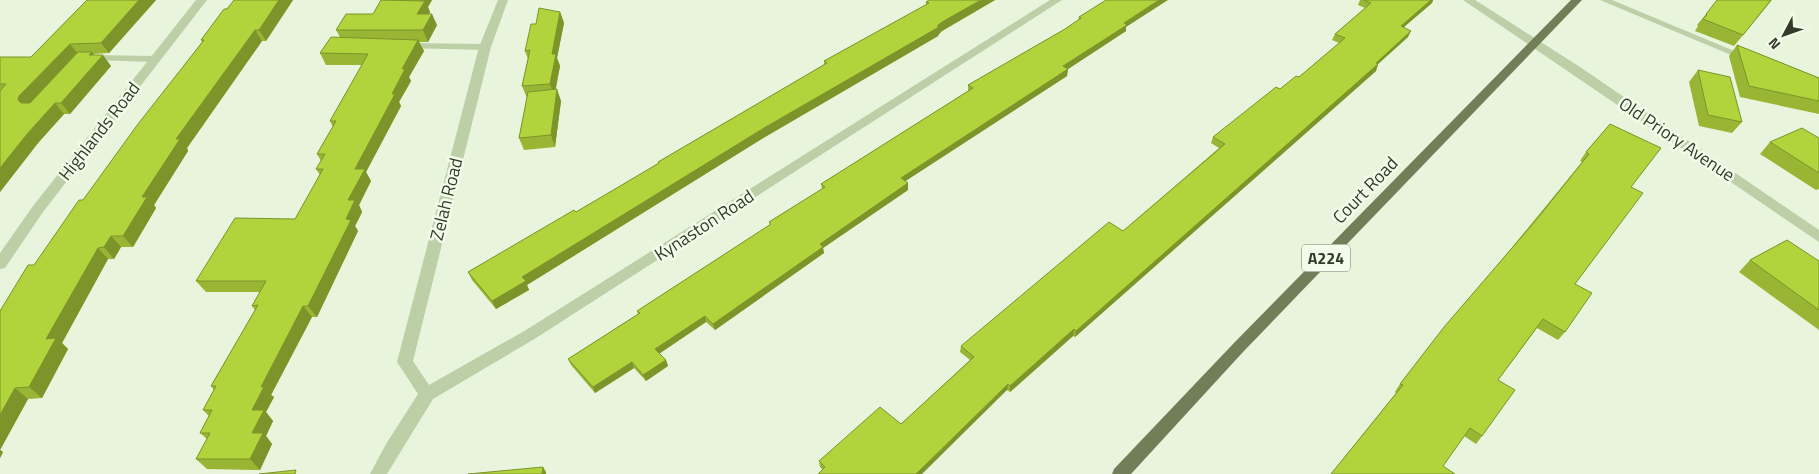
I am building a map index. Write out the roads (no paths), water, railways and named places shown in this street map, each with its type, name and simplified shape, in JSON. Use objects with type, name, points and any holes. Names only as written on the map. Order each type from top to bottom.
[{"type":"main road","name":"Court Road","points":[[1120,474],[1238,348],[1577,0]]},
{"type":"street","name":"Highlands Road","points":[[0,264],[38,209],[202,0]]},
{"type":"street","name":"Zelah Road","points":[[427,394],[405,362],[485,47],[503,0]]},
{"type":"street","name":"Kynaston Road","points":[[378,474],[427,394],[531,334],[1057,0]]},
{"type":"street","name":"Old Priory Avenue","points":[[1468,0],[1576,70],[1819,237]]},
{"type":"lane","points":[[1604,0],[1756,62]]},
{"type":"lane","points":[[399,46],[485,47]]},
{"type":"lane","points":[[83,58],[155,59]]}]
